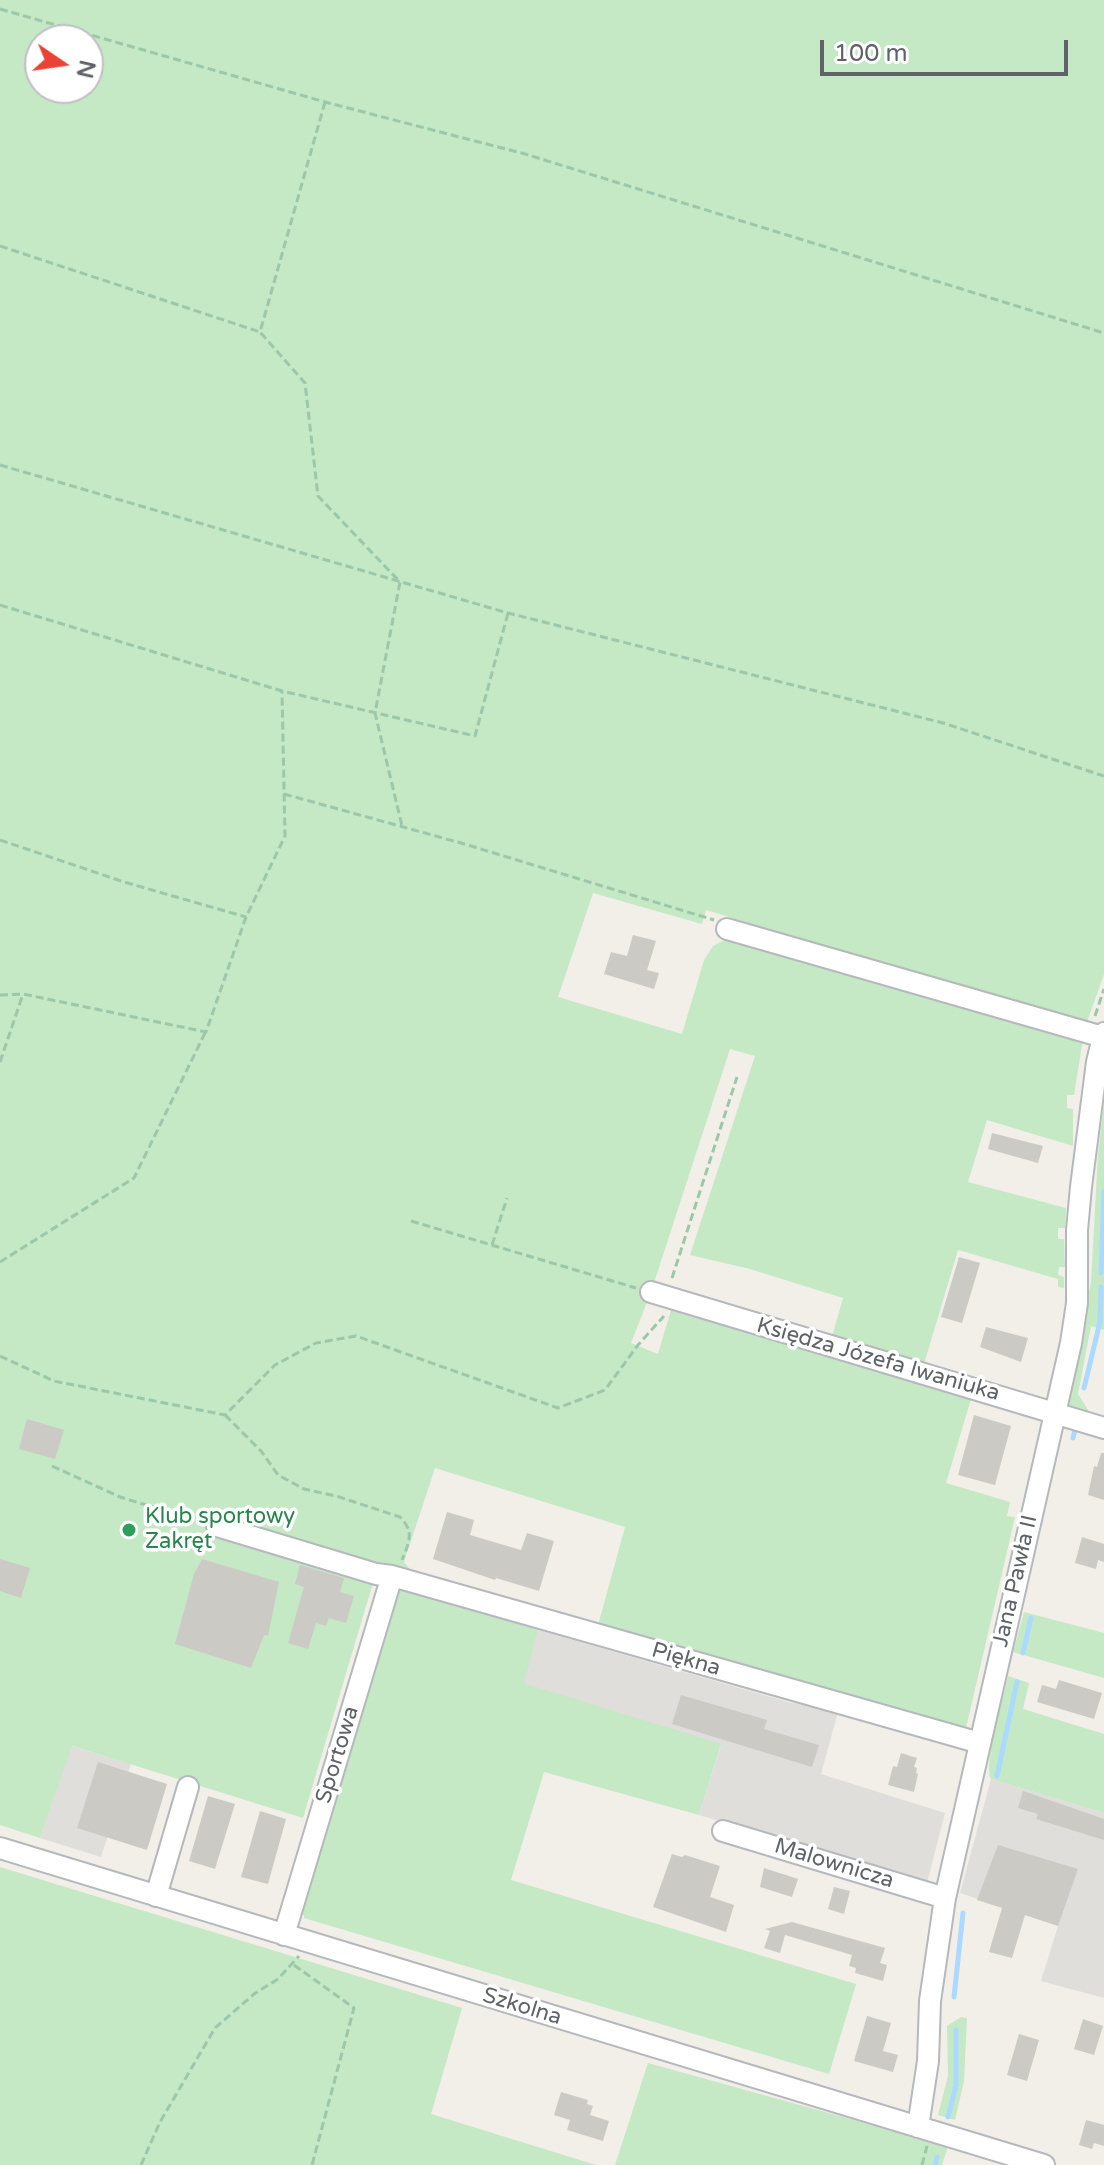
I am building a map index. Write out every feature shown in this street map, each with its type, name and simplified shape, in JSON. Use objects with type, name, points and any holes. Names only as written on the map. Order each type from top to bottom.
[{"type":"street","points":[[727,929],[1103,1035]]},
{"type":"street","name":"Jana Pawła II","points":[[918,2127],[928,2061],[930,2001],[945,1898],[1071,1343],[1077,1303],[1081,1187],[1103,1035]]},
{"type":"street","name":"Księdza Józefa Iwaniuka","points":[[664,1296],[1104,1428]]},
{"type":"street","name":"Piękna","points":[[217,1526],[376,1574],[980,1743]]},
{"type":"street","name":"Sportowa","points":[[284,1935],[392,1576]]},
{"type":"street","points":[[156,1896],[188,1787]]},
{"type":"street","name":"Malownicza","points":[[723,1831],[945,1898]]},
{"type":"street","name":"Szkolna","points":[[0,1848],[1044,2165]]},
{"type":"path","points":[[0,9],[325,102],[525,154],[1104,333]]},
{"type":"path","points":[[260,332],[325,102]]},
{"type":"path","points":[[0,246],[260,332],[305,383],[318,496],[400,582]]},
{"type":"path","points":[[0,465],[508,613],[943,723],[1104,776]]},
{"type":"path","points":[[400,582],[375,713],[402,826]]},
{"type":"path","points":[[0,605],[282,691],[475,736],[508,613]]},
{"type":"path","points":[[0,1262],[134,1178],[206,1032],[246,917],[285,836],[282,691]]},
{"type":"path","points":[[284,794],[713,919],[727,929]]},
{"type":"path","points":[[0,840],[124,882],[246,917]]},
{"type":"path","points":[[0,995],[23,994],[206,1032]]},
{"type":"path","points":[[0,1062],[23,994]]},
{"type":"path","points":[[225,1415],[275,1365],[316,1343],[356,1336],[558,1408],[605,1390],[638,1345],[657,1327],[664,1296],[737,1077]]},
{"type":"path","points":[[492,1245],[507,1198]]},
{"type":"path","points":[[411,1221],[664,1296]]},
{"type":"path","points":[[0,1356],[54,1381],[225,1415],[261,1451],[278,1475],[304,1489],[390,1513],[408,1525],[411,1535],[399,1570],[392,1576]]},
{"type":"path","points":[[52,1466],[120,1497],[217,1526]]},
{"type":"path","points":[[141,2165],[160,2122],[215,2028],[294,1965],[305,1942]]},
{"type":"path","points":[[294,1965],[354,2008],[312,2165]]},
{"type":"shaded area","points":[[538,1630],[788,1702],[838,1712],[821,1774],[945,1813],[927,1883],[699,1815],[721,1745],[523,1683]]},
{"type":"shaded area","points":[[71,1746],[131,1764],[101,1857],[40,1838]]},
{"type":"shaded area","points":[[991,1779],[1104,1813],[1104,1998],[1041,1981],[1058,1926],[960,1893]]},
{"type":"green space","points":[[0,0],[1104,0],[1104,974],[1086,1025],[706,910],[702,924],[593,893],[558,997],[682,1034],[704,960],[713,946],[731,937],[1083,1039],[1074,1095],[1067,1095],[1067,1108],[1073,1109],[1073,1146],[987,1120],[968,1182],[1066,1208],[1065,1228],[1058,1228],[1058,1239],[1064,1239],[1065,1267],[1059,1267],[1058,1275],[1064,1277],[1064,1288],[1058,1287],[1058,1279],[958,1250],[924,1364],[832,1337],[843,1298],[750,1269],[690,1255],[755,1056],[730,1049],[651,1292],[631,1343],[658,1354],[671,1310],[971,1399],[946,1483],[1010,1502],[1007,1516],[1015,1517],[966,1728],[820,1687],[787,1683],[597,1629],[625,1527],[435,1468],[404,1562],[412,1572],[378,1566],[303,1818],[72,1746],[40,1838],[0,1825]]},
{"type":"green space","points":[[1104,1103],[1104,1330],[1091,1326],[1078,1394],[1090,1413],[1070,1407],[1066,1396],[1091,1283]]},
{"type":"green space","points":[[406,1588],[538,1630],[524,1683],[721,1744],[699,1815],[544,1772],[511,1880],[856,1984],[829,2074],[304,1918],[299,1913],[397,1593]]},
{"type":"green space","points":[[1024,1612],[1104,1633],[1104,1678],[1013,1652]]},
{"type":"green space","points":[[1008,1676],[1029,1683],[1023,1709],[1104,1734],[1104,1813],[991,1779],[992,1746]]},
{"type":"green space","points":[[0,1867],[462,2008],[431,2114],[596,2165],[0,2165]]},
{"type":"green space","points":[[961,2017],[967,2018],[964,2081],[955,2120],[938,2115],[948,2076],[947,2026]]},
{"type":"green space","points":[[648,2063],[948,2146],[942,2165],[615,2165]]},
{"type":"building","points":[[633,935],[656,941],[647,970],[659,973],[654,989],[604,974],[611,952],[627,956]]},
{"type":"building","points":[[992,1133],[1043,1146],[1038,1163],[988,1149]]},
{"type":"building","points":[[959,1257],[980,1263],[962,1323],[941,1317]]},
{"type":"building","points":[[986,1327],[1028,1338],[1021,1362],[980,1347]]},
{"type":"building","points":[[974,1415],[1011,1426],[995,1485],[958,1475]]},
{"type":"building","points":[[27,1419],[64,1430],[55,1459],[19,1449]]},
{"type":"building","points":[[1101,1453],[1104,1453],[1104,1500],[1088,1495],[1094,1466],[1097,1467]]},
{"type":"building","points":[[447,1512],[474,1520],[470,1535],[521,1550],[527,1533],[554,1541],[539,1591],[433,1559]]},
{"type":"building","points":[[1082,1537],[1104,1544],[1104,1562],[1098,1560],[1096,1569],[1075,1563]]},
{"type":"building","points":[[0,1559],[30,1568],[21,1598],[0,1591]]},
{"type":"building","points":[[202,1559],[279,1582],[268,1636],[264,1635],[251,1668],[175,1644],[194,1574]]},
{"type":"building","points":[[300,1565],[344,1578],[340,1592],[354,1596],[346,1623],[329,1618],[326,1626],[316,1623],[308,1649],[288,1643],[304,1587],[295,1584]]},
{"type":"building","points":[[1059,1680],[1102,1693],[1094,1719],[1037,1702],[1042,1685],[1056,1689]]},
{"type":"building","points":[[681,1695],[767,1720],[764,1729],[819,1745],[812,1767],[672,1724]]},
{"type":"building","points":[[901,1753],[917,1758],[914,1767],[918,1774],[914,1792],[888,1785],[893,1766],[897,1767]]},
{"type":"building","points":[[98,1762],[167,1784],[147,1850],[77,1828]]},
{"type":"building","points":[[1023,1791],[1104,1819],[1104,1840],[1036,1819],[1038,1814],[1018,1808]]},
{"type":"building","points":[[208,1796],[235,1804],[215,1869],[189,1861]]},
{"type":"building","points":[[260,1811],[286,1819],[268,1884],[241,1877]]},
{"type":"building","points":[[998,1845],[1078,1869],[1058,1926],[1025,1915],[1012,1958],[989,1952],[1002,1908],[977,1900]]},
{"type":"building","points":[[672,1854],[720,1866],[710,1897],[734,1905],[726,1932],[653,1907]]},
{"type":"building","points":[[764,1868],[798,1879],[792,1897],[760,1887]]},
{"type":"building","points":[[834,1887],[850,1891],[844,1914],[828,1909]]},
{"type":"building","points":[[792,1922],[885,1948],[880,1963],[887,1965],[883,1981],[855,1973],[856,1968],[849,1966],[852,1955],[785,1935],[780,1953],[764,1948],[770,1931],[765,1929]]},
{"type":"building","points":[[867,2016],[891,2023],[883,2051],[898,2055],[893,2072],[854,2061]]},
{"type":"building","points":[[1083,2019],[1103,2026],[1094,2055],[1074,2049]]},
{"type":"building","points":[[1019,2034],[1039,2040],[1027,2081],[1007,2075]]},
{"type":"building","points":[[561,2092],[588,2100],[587,2104],[593,2106],[590,2115],[609,2121],[603,2141],[567,2130],[570,2120],[554,2115]]},
{"type":"building","points":[[1086,2120],[1104,2125],[1104,2146],[1094,2143],[1092,2149],[1079,2145]]},
{"type":"waterway","points":[[1101,1273],[1104,1191]]},
{"type":"waterway","points":[[1084,1388],[1100,1322],[1101,1287]]},
{"type":"waterway","points":[[1073,1438],[1075,1430]]},
{"type":"waterway","points":[[1023,1653],[1031,1618]]},
{"type":"waterway","points":[[997,1776],[1017,1682]]},
{"type":"waterway","points":[[954,1997],[963,1913]]},
{"type":"waterway","points":[[948,2117],[956,2085],[956,2030]]},
{"type":"waterway","points":[[935,2165],[937,2157]]},
{"type":"place","name":"Klub sportowy Zakręt","points":[[129,1530]]}]
